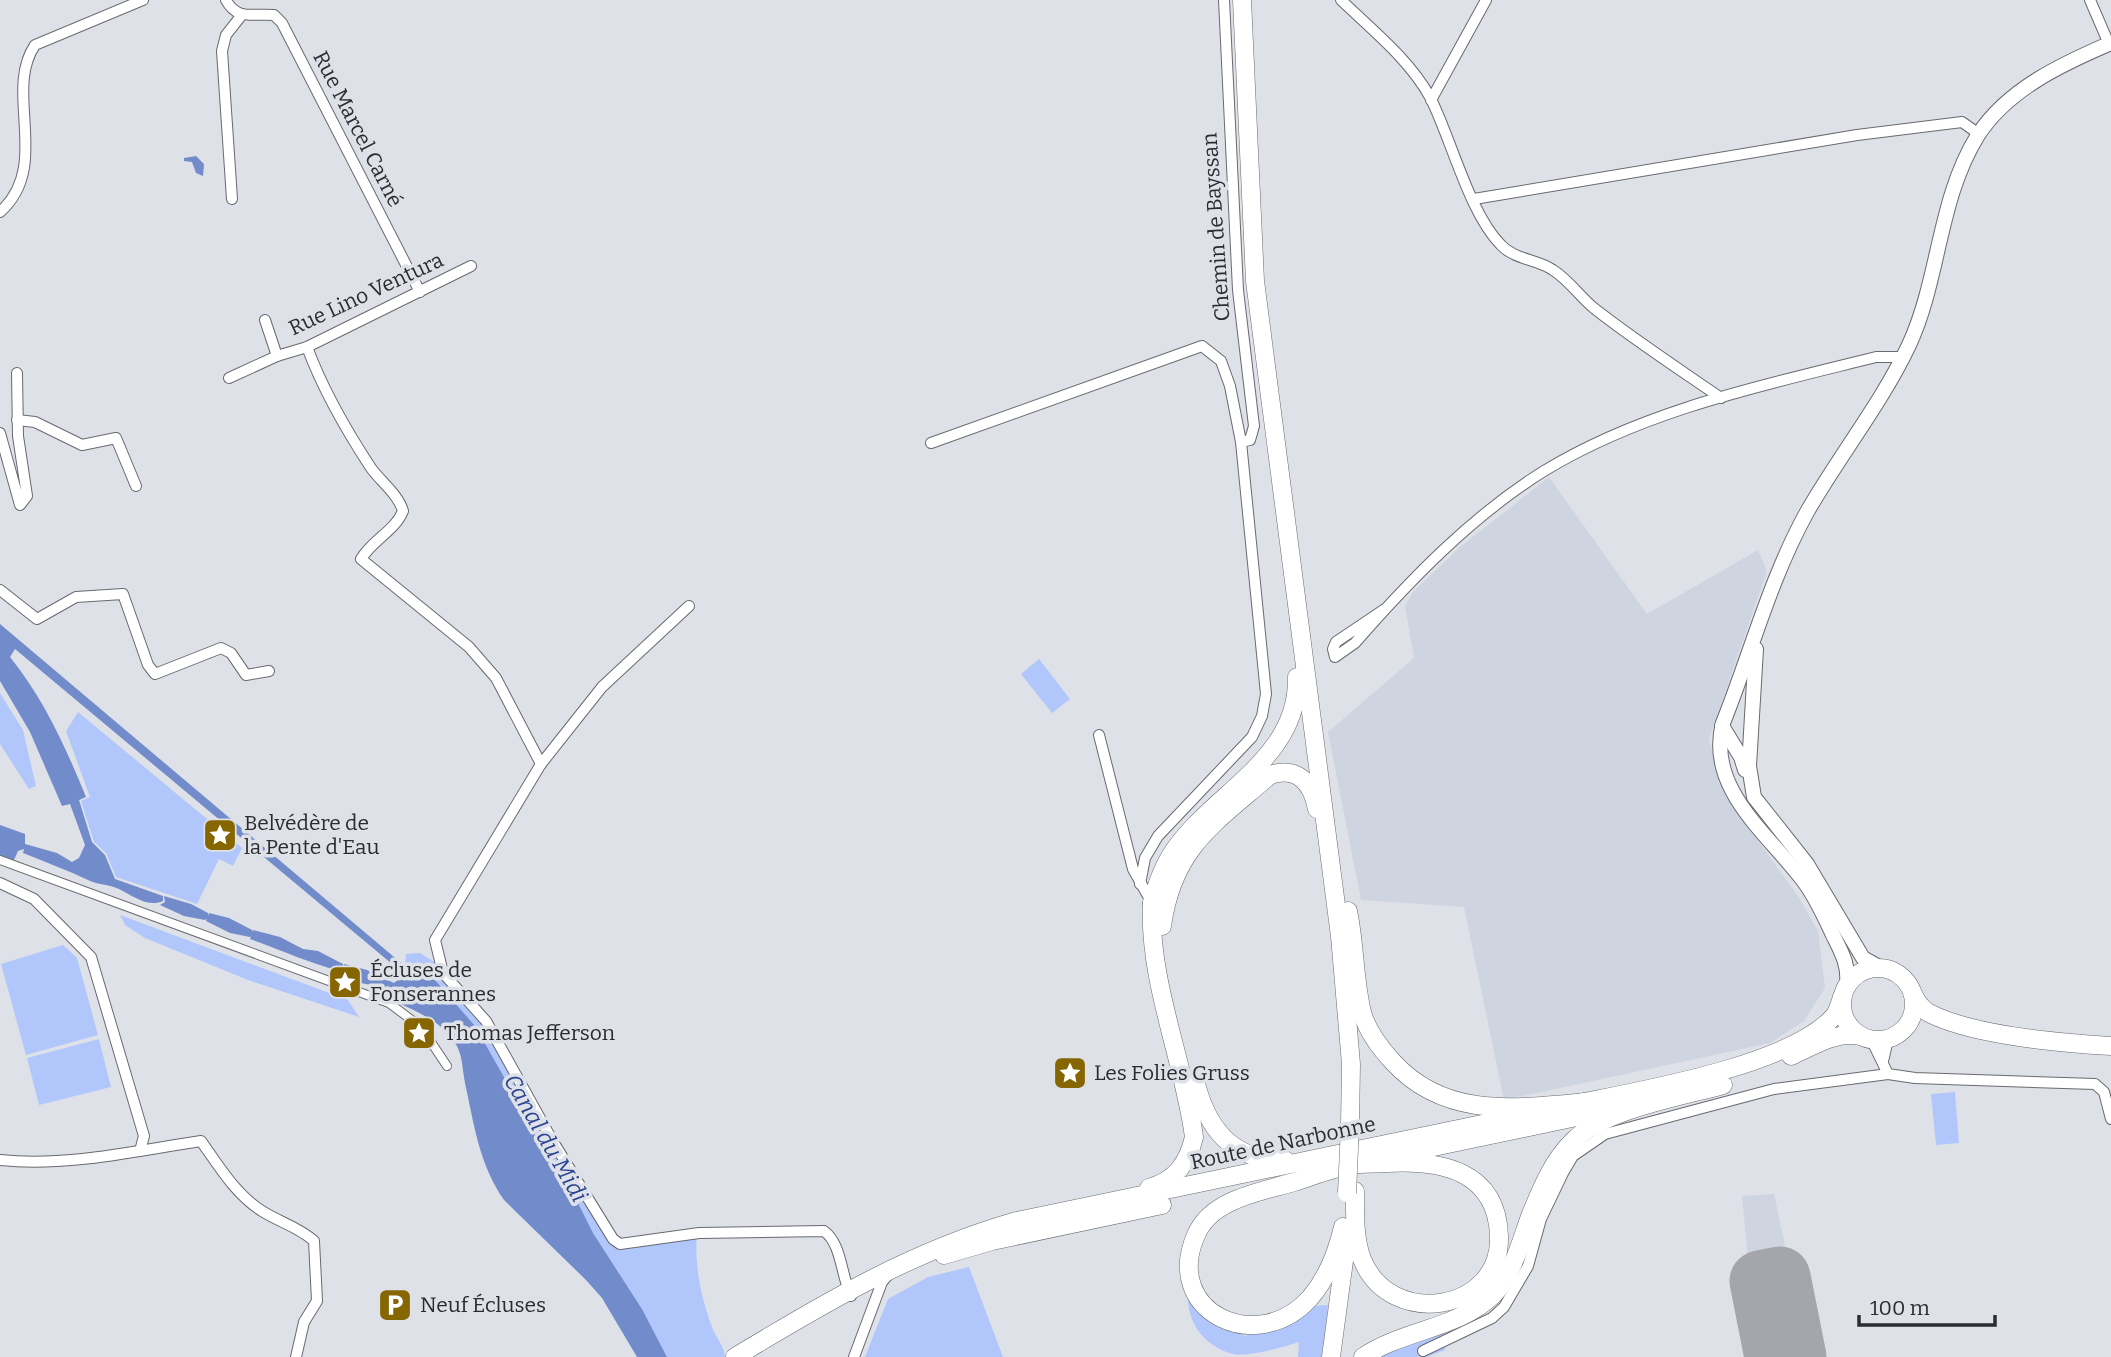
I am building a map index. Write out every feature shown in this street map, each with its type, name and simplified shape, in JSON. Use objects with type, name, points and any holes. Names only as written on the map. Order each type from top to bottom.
[{"type":"main road","points":[[1242,0],[1255,281],[1340,936],[1354,1126]]},
{"type":"main road","points":[[1251,208],[1316,712],[1353,935],[1362,1013],[1382,1050],[1402,1072],[1420,1087],[1451,1102],[1485,1108],[1588,1102]]},
{"type":"main road","points":[[1288,551],[1297,688],[1282,737],[1250,775],[1191,830],[1175,849],[1159,875],[1159,899],[1165,958],[1196,1086],[1214,1127],[1230,1144],[1250,1157],[1275,1160],[1323,1158]]},
{"type":"main road","points":[[1062,1212],[1163,1184],[1189,1159],[1194,1137],[1191,1110],[1156,962],[1150,925],[1159,899],[1178,865],[1197,841],[1270,775],[1285,770],[1295,772],[1315,801],[1340,936]]},
{"type":"main road","points":[[1331,1357],[1351,1192],[1357,1044],[1343,886]]},
{"type":"main road","points":[[2111,1045],[2028,1037],[1950,1020],[1927,1012],[1918,1004],[1911,989],[1899,974],[1881,968],[1861,971],[1845,991],[1846,1019],[1866,1037],[1897,1034],[1919,1025],[2028,1047],[2111,1055]]},
{"type":"main road","points":[[1897,1034],[1913,1012],[1911,989]]},
{"type":"main road","name":"Route de Narbonne","points":[[753,1357],[896,1264],[969,1234],[1705,1076],[1766,1056],[1826,1024],[1836,1015],[1845,991]]},
{"type":"main road","name":"Route de Narbonne","points":[[735,1357],[850,1293],[946,1255],[992,1241],[1723,1084],[1833,1037],[1848,1034],[1866,1037]]},
{"type":"main road","points":[[1363,1357],[1382,1346],[1469,1311],[1496,1292],[1517,1252],[1551,1169],[1575,1138],[1604,1120],[1723,1084]]},
{"type":"main road","points":[[1413,1161],[1459,1170],[1488,1197],[1497,1218],[1499,1239],[1495,1259],[1483,1280],[1467,1294],[1442,1304],[1420,1305],[1402,1300],[1385,1290],[1362,1258],[1351,1192],[1337,1253],[1317,1288],[1295,1311],[1274,1323],[1237,1326],[1219,1319],[1203,1306],[1188,1266],[1191,1246],[1199,1227],[1214,1213],[1252,1193],[1352,1165],[1413,1161]]},
{"type":"main road","points":[[1325,1357],[1343,1227]]},
{"type":"street","points":[[0,212],[15,191],[26,165],[25,60],[36,45],[143,0]]},
{"type":"street","points":[[226,0],[231,10],[241,16]]},
{"type":"street","points":[[235,0],[241,16]]},
{"type":"street","name":"Chemin de Bayssan","points":[[1224,0],[1237,278],[1254,426],[1250,440],[1241,442]]},
{"type":"street","points":[[1341,0],[1415,72],[1431,100],[1474,199],[1501,246],[1518,257],[1550,267],[1572,283],[1592,306],[1721,398]]},
{"type":"street","points":[[1431,100],[1486,0]]},
{"type":"street","points":[[1845,991],[1849,966],[1804,882],[1734,794],[1721,763],[1723,726],[1777,574],[1807,513],[1902,357],[1922,307],[1958,174],[1979,134],[1997,111],[2018,93],[2064,63],[2110,43],[2090,0]]},
{"type":"street","name":"Rue Marcel Carné","points":[[241,16],[274,15],[282,23],[420,292]]},
{"type":"street","points":[[232,199],[222,51],[226,35],[241,16]]},
{"type":"street","points":[[1474,199],[1857,135],[1962,122],[1979,134]]},
{"type":"street","name":"Rue Lino Ventura","points":[[229,378],[278,356],[307,347],[471,266]]},
{"type":"street","name":"Rue Lino Ventura","points":[[265,320],[278,356]]},
{"type":"street","points":[[931,443],[1202,346],[1221,360],[1230,386],[1241,442],[1254,583],[1266,668],[1266,694],[1262,716],[1252,737],[1236,757],[1158,836],[1145,858],[1140,884]]},
{"type":"street","points":[[307,347],[317,376],[350,435],[373,471],[401,503],[403,511],[400,520],[367,548],[361,559],[469,648],[496,678],[541,764]]},
{"type":"street","points":[[1385,609],[1336,642],[1333,649],[1335,657],[1355,643],[1460,533],[1545,471],[1651,420],[1721,398],[1876,357],[1902,357]]},
{"type":"street","points":[[0,433],[20,505],[26,496],[18,420],[17,373]]},
{"type":"street","points":[[18,420],[35,422],[82,445],[116,438],[136,486]]},
{"type":"street","points":[[0,590],[37,619],[76,597],[123,594],[148,665],[155,674],[221,648],[231,653],[246,675],[270,671]]},
{"type":"street","points":[[689,606],[602,687],[541,764],[435,940],[443,973],[486,1021],[612,1239],[620,1244],[699,1233],[817,1229],[831,1236],[835,1243],[850,1293]]},
{"type":"street","points":[[1754,797],[1749,766],[1757,630]]},
{"type":"street","points":[[1723,726],[1741,757],[1748,789],[1807,864],[1863,958],[1881,968]]},
{"type":"street","points":[[1099,735],[1117,815],[1140,884],[1159,899]]},
{"type":"street","points":[[0,860],[389,1003],[421,1027],[447,1066]]},
{"type":"street","points":[[0,883],[34,899],[91,957],[144,1136],[140,1151]]},
{"type":"street","points":[[1882,1063],[1887,1044],[1897,1034]]},
{"type":"street","points":[[1866,1037],[1888,1074]]},
{"type":"street","points":[[1423,1351],[1492,1318],[1504,1307],[1528,1266],[1541,1219],[1563,1173],[1573,1156],[1605,1134],[1774,1089],[1888,1074],[1915,1078],[2106,1085],[2111,1119]]},
{"type":"street","points":[[0,1160],[26,1163],[114,1156],[201,1141],[235,1188],[260,1210],[305,1232],[314,1241],[317,1301],[301,1330],[296,1357]]},
{"type":"street","points":[[854,1357],[882,1282],[896,1264]]},
{"type":"shaded area","points":[[196,156],[204,164],[203,176],[196,173],[192,162],[184,161],[184,158]]},
{"type":"shaded area","points":[[1549,477],[1647,614],[1758,550],[1767,571],[1709,739],[1723,791],[1799,898],[1818,931],[1825,988],[1804,1021],[1770,1043],[1504,1100],[1464,907],[1361,900],[1328,732],[1414,658],[1405,606],[1413,592],[1460,547]]},
{"type":"shaded area","points":[[0,624],[400,962],[427,971],[475,1026],[539,1139],[568,1183],[593,1233],[642,1309],[667,1357],[637,1357],[602,1298],[504,1200],[483,1158],[471,1114],[461,1056],[448,1034],[428,1018],[396,1002],[392,991],[385,990],[389,985],[385,988],[361,983],[340,973],[345,969],[344,964],[367,970],[394,983],[401,977],[398,969],[15,649],[10,657],[53,724],[86,797],[79,800],[92,842],[105,855],[115,879],[163,896],[163,901],[152,903],[115,887],[92,882],[23,853],[24,849],[18,851],[14,860],[0,855],[0,825],[25,834],[25,844],[57,853],[72,862],[79,858],[85,845],[70,804],[62,806],[30,732],[0,681]]},
{"type":"shaded area","points":[[1039,659],[1070,699],[1052,713],[1021,674]]},
{"type":"shaded area","points":[[0,693],[23,730],[36,786],[29,789],[0,744]]},
{"type":"shaded area","points":[[78,712],[242,848],[233,866],[219,859],[197,904],[116,877],[106,853],[94,842],[81,801],[90,797],[66,731]]},
{"type":"shaded area","points":[[164,896],[191,904],[208,913],[208,918],[205,920],[184,916],[160,905],[165,902]]},
{"type":"shaded area","points":[[209,913],[229,918],[252,930],[253,934],[250,937],[230,933],[206,921]]},
{"type":"shaded area","points":[[120,915],[348,1000],[359,1017],[248,980],[145,938],[125,925]]},
{"type":"shaded area","points":[[253,930],[280,937],[303,949],[318,951],[343,964],[344,969],[340,971],[329,968],[250,939]]},
{"type":"shaded area","points":[[63,945],[77,958],[98,1035],[26,1055],[1,964]]},
{"type":"shaded area","points":[[420,953],[439,965],[475,1007],[613,1239],[697,1234],[702,1293],[725,1357],[667,1357],[642,1309],[593,1233],[568,1183],[426,971],[405,964],[406,954]]},
{"type":"shaded area","points":[[99,1039],[111,1087],[39,1105],[27,1058]]},
{"type":"shaded area","points":[[1955,1092],[1959,1143],[1936,1145],[1931,1094]]},
{"type":"shaded area","points":[[1774,1194],[1808,1357],[1757,1357],[1742,1196]]},
{"type":"shaded area","points":[[969,1267],[1003,1357],[865,1357],[888,1299],[928,1277]]},
{"type":"shaded area","points":[[1188,1298],[1215,1322],[1245,1336],[1279,1327],[1312,1306],[1328,1305],[1323,1357],[1298,1357],[1299,1342],[1248,1354],[1223,1351],[1207,1340],[1195,1326]]},
{"type":"shaded area","points":[[1444,1332],[1445,1350],[1427,1357],[1363,1357]]},
{"type":"runway","points":[[1775,1357],[1760,1281],[1780,1277],[1796,1357]]},
{"type":"place","name":"Belvédère de la Pente d'Eau","points":[[220,835]]},
{"type":"place","name":"Écluses de Fonserannes","points":[[345,982]]},
{"type":"place","name":"Thomas Jefferson","points":[[419,1033]]},
{"type":"place","name":"Les Folies Gruss","points":[[1070,1073]]},
{"type":"place","name":"Neuf Écluses","points":[[395,1305]]},
{"type":"water label","name":"Canal du Midi","points":[[546,1138]]}]
